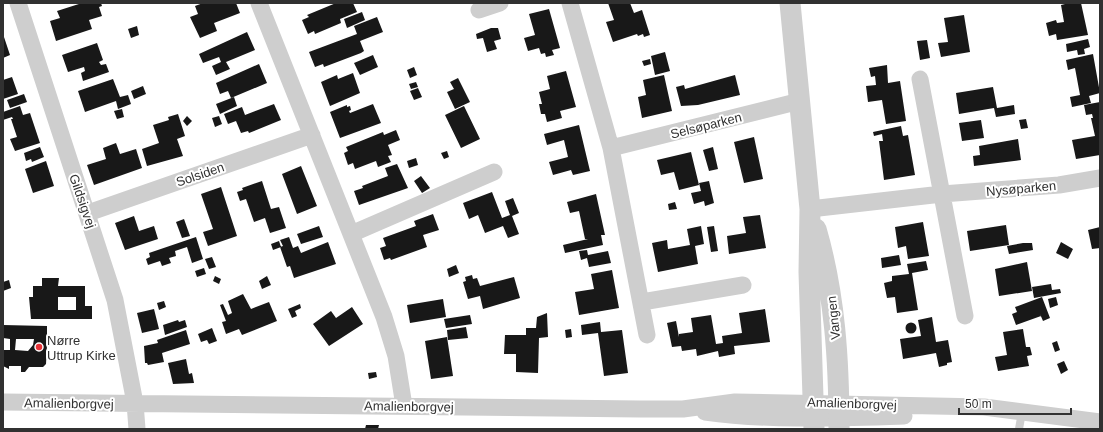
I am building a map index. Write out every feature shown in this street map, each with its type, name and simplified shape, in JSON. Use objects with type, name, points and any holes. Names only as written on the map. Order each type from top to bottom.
[{"type":"street","name":"Gildsigvej","points":[[18,3],[88,213],[115,300],[135,403]]},
{"type":"street","points":[[259,3],[384,317],[394,349],[404,406]]},
{"type":"street","points":[[479,10],[500,3]]},
{"type":"street","points":[[570,3],[611,148],[642,302],[647,335]]},
{"type":"street","name":"Vangen","points":[[790,3],[810,209],[809,272],[814,416]]},
{"type":"street","points":[[920,79],[965,316]]},
{"type":"street","name":"Selsøparken","points":[[611,148],[800,101]]},
{"type":"street","name":"Solsiden","points":[[88,213],[312,135]]},
{"type":"street","points":[[351,234],[494,172]]},
{"type":"street","name":"Nysøparken","points":[[810,209],[942,194],[1059,185],[1100,178]]},
{"type":"street","name":"Vangen","points":[[810,209],[826,265],[834,316],[839,417]]},
{"type":"street","points":[[642,302],[743,285]]},
{"type":"street","name":"Amalienborgvej","points":[[3,402],[683,409],[736,416],[839,417],[1022,412],[1095,424]]},
{"type":"street","points":[[135,403],[137,429]]},
{"type":"lane","points":[[1019,429],[1022,412]]},
{"type":"building","points":[[82,3],[101,3],[102,6],[99,7],[102,16],[89,20],[92,29],[56,41],[50,21],[60,18],[57,11]]},
{"type":"building","points":[[203,3],[236,3],[240,13],[214,23],[217,31],[200,38],[190,17],[198,14],[195,6]]},
{"type":"building","points":[[336,3],[353,3],[357,12],[340,19],[341,23],[315,34],[314,31],[308,34],[302,20],[309,17],[307,15]]},
{"type":"building","points":[[608,3],[630,3],[634,13],[642,10],[650,35],[644,37],[643,34],[638,36],[637,34],[613,42],[606,22],[614,20]]},
{"type":"building","points":[[1081,3],[1088,35],[1057,40],[1056,34],[1049,36],[1046,23],[1056,20],[1057,23],[1064,22],[1061,5]]},
{"type":"building","points":[[549,9],[560,48],[552,50],[554,55],[546,57],[545,53],[541,54],[539,48],[528,51],[524,38],[535,35],[529,14]]},
{"type":"building","points":[[362,12],[365,20],[347,28],[344,19]]},
{"type":"building","points":[[964,15],[970,52],[941,57],[938,43],[948,42],[944,18]]},
{"type":"building","points":[[377,17],[383,32],[360,41],[364,51],[324,67],[323,64],[315,67],[309,52],[357,34],[354,26]]},
{"type":"building","points":[[137,26],[139,35],[131,38],[128,29]]},
{"type":"building","points":[[491,28],[498,28],[501,39],[494,41],[497,49],[487,52],[483,38],[477,39],[476,34]]},
{"type":"building","points":[[247,32],[255,50],[226,62],[230,69],[216,75],[212,66],[221,62],[219,57],[203,63],[199,54]]},
{"type":"building","points":[[3,34],[10,55],[3,58]]},
{"type":"building","points":[[1088,39],[1090,47],[1084,49],[1085,54],[1078,55],[1077,50],[1067,52],[1066,44]]},
{"type":"building","points":[[927,40],[930,58],[920,60],[917,41]]},
{"type":"building","points":[[97,43],[103,60],[99,62],[101,65],[106,64],[109,72],[83,81],[81,73],[85,71],[84,67],[68,72],[62,55]]},
{"type":"building","points":[[665,52],[670,71],[655,75],[651,56]]},
{"type":"building","points":[[1093,54],[1100,93],[1089,96],[1091,103],[1072,107],[1070,97],[1080,95],[1075,68],[1068,70],[1066,60]]},
{"type":"building","points":[[373,55],[378,67],[360,75],[354,63]]},
{"type":"building","points":[[650,59],[651,64],[644,66],[642,61]]},
{"type":"building","points":[[259,64],[267,83],[231,98],[228,91],[220,94],[216,83]]},
{"type":"building","points":[[887,65],[888,83],[900,81],[906,121],[886,124],[882,100],[868,102],[866,86],[876,85],[875,76],[871,77],[869,68]]},
{"type":"building","points":[[414,67],[417,75],[410,78],[407,70]]},
{"type":"building","points":[[566,71],[576,107],[560,111],[562,118],[547,122],[545,114],[541,114],[539,104],[542,104],[539,92],[550,89],[547,76]]},
{"type":"building","points":[[353,73],[360,93],[330,106],[321,82],[337,75],[338,79]]},
{"type":"building","points":[[664,75],[672,111],[642,118],[638,97],[646,95],[643,80]]},
{"type":"building","points":[[735,75],[740,95],[698,105],[681,106],[676,87],[684,85],[685,89]]},
{"type":"building","points":[[12,77],[18,94],[3,99],[3,80]]},
{"type":"building","points":[[458,78],[470,102],[455,109],[447,92],[454,89],[450,82]]},
{"type":"building","points":[[113,79],[120,97],[128,95],[131,104],[118,109],[116,101],[85,112],[78,91]]},
{"type":"building","points":[[416,82],[418,87],[411,89],[409,84]]},
{"type":"building","points":[[143,86],[146,94],[134,99],[131,91]]},
{"type":"building","points":[[993,87],[997,108],[1014,105],[1015,114],[996,117],[994,108],[959,114],[956,93]]},
{"type":"building","points":[[418,88],[422,97],[414,100],[410,91]]},
{"type":"building","points":[[24,94],[27,102],[10,108],[7,100]]},
{"type":"building","points":[[234,97],[237,106],[220,114],[216,104]]},
{"type":"building","points":[[1100,102],[1100,155],[1076,159],[1072,140],[1095,136],[1091,118],[1093,118],[1092,114],[1086,115],[1084,105]]},
{"type":"building","points":[[274,104],[281,120],[249,133],[248,131],[241,133],[236,121],[228,124],[224,114],[242,107],[245,115]]},
{"type":"building","points":[[373,104],[381,123],[340,138],[330,112],[347,105],[347,107],[350,106],[350,113]]},
{"type":"building","points":[[20,106],[23,115],[30,113],[40,143],[15,151],[10,139],[17,137],[11,119],[13,119],[12,117],[3,120],[3,112]]},
{"type":"building","points":[[464,106],[480,139],[461,148],[445,115]]},
{"type":"building","points":[[122,109],[124,117],[117,119],[114,111]]},
{"type":"building","points":[[178,114],[185,136],[177,139],[183,156],[147,166],[142,149],[159,143],[153,125],[169,120],[168,117]]},
{"type":"building","points":[[187,116],[192,121],[187,126],[183,121]]},
{"type":"building","points":[[219,116],[222,124],[215,127],[212,118]]},
{"type":"building","points":[[1026,119],[1028,128],[1021,129],[1019,120]]},
{"type":"building","points":[[981,120],[984,138],[962,141],[959,123]]},
{"type":"building","points":[[579,125],[590,171],[573,175],[571,170],[553,175],[549,162],[568,157],[564,140],[547,145],[544,134]]},
{"type":"building","points":[[901,126],[903,136],[908,135],[915,175],[884,180],[879,141],[883,141],[882,134],[874,136],[873,132]]},
{"type":"building","points":[[396,130],[400,140],[388,145],[392,155],[388,156],[391,162],[378,167],[376,161],[355,169],[353,163],[348,165],[344,153],[348,151],[346,147],[383,132],[384,135]]},
{"type":"building","points":[[754,137],[763,179],[744,183],[734,142]]},
{"type":"building","points":[[1018,139],[1021,160],[974,166],[973,156],[980,155],[979,146]]},
{"type":"building","points":[[116,143],[120,154],[136,149],[142,168],[94,185],[87,165],[106,159],[103,148]]},
{"type":"building","points":[[40,147],[44,157],[32,162],[31,159],[26,161],[24,153]]},
{"type":"building","points":[[713,147],[718,169],[709,171],[703,150]]},
{"type":"building","points":[[447,151],[449,157],[444,159],[441,153]]},
{"type":"building","points":[[691,152],[699,185],[679,190],[674,172],[661,175],[657,160]]},
{"type":"building","points":[[416,158],[418,165],[409,168],[407,161]]},
{"type":"building","points":[[46,161],[54,186],[33,193],[25,169]]},
{"type":"building","points":[[397,164],[408,188],[359,205],[354,191],[363,188],[362,186],[388,176],[385,168]]},
{"type":"building","points":[[301,166],[317,206],[297,214],[282,174]]},
{"type":"building","points":[[421,176],[430,188],[422,193],[414,181]]},
{"type":"building","points":[[262,181],[271,209],[279,207],[286,228],[270,233],[265,218],[254,222],[246,199],[240,201],[237,192],[243,190],[242,188]]},
{"type":"building","points":[[709,181],[714,203],[705,206],[704,201],[694,204],[691,193],[701,191],[699,183]]},
{"type":"building","points":[[221,187],[237,236],[208,246],[203,232],[213,229],[201,194]]},
{"type":"building","points":[[492,192],[502,218],[510,215],[505,201],[513,198],[519,213],[512,216],[519,234],[508,238],[503,226],[485,233],[478,215],[469,219],[463,203]]},
{"type":"building","points":[[596,194],[605,235],[601,235],[603,245],[565,253],[563,245],[588,239],[585,239],[579,211],[570,213],[567,202]]},
{"type":"building","points":[[675,202],[677,209],[669,210],[668,204]]},
{"type":"building","points":[[433,214],[439,230],[423,235],[427,247],[391,260],[390,258],[384,260],[380,248],[386,246],[383,238],[416,226],[414,221]]},
{"type":"building","points":[[760,215],[766,248],[729,254],[727,236],[746,233],[743,217]]},
{"type":"building","points":[[134,216],[139,231],[154,226],[158,239],[125,250],[115,223]]},
{"type":"building","points":[[184,219],[190,236],[182,238],[176,222]]},
{"type":"building","points":[[923,222],[929,256],[908,259],[906,246],[898,248],[895,227]]},
{"type":"building","points":[[1006,225],[1009,245],[970,251],[967,231]]},
{"type":"building","points":[[319,226],[323,237],[301,244],[297,234]]},
{"type":"building","points":[[701,226],[704,244],[695,246],[698,264],[658,272],[652,243],[667,240],[668,249],[690,245],[687,229]]},
{"type":"building","points":[[714,226],[718,251],[711,252],[707,227]]},
{"type":"building","points":[[1100,227],[1100,248],[1092,249],[1088,230]]},
{"type":"building","points":[[196,237],[203,259],[192,263],[187,247],[175,251],[176,256],[169,258],[171,263],[162,266],[160,261],[148,265],[146,259],[150,257],[149,253]]},
{"type":"building","points":[[289,237],[293,248],[298,246],[301,253],[328,242],[336,264],[294,278],[290,266],[287,267],[280,247],[283,246],[280,240]]},
{"type":"building","points":[[279,241],[281,247],[273,250],[271,244]]},
{"type":"building","points":[[1061,242],[1073,249],[1068,259],[1056,253]]},
{"type":"building","points":[[1032,243],[1033,250],[1009,254],[1007,246]]},
{"type":"building","points":[[587,250],[588,255],[608,251],[611,263],[589,267],[587,258],[581,260],[579,251]]},
{"type":"building","points":[[899,255],[901,265],[882,268],[881,258]]},
{"type":"building","points":[[212,257],[216,267],[209,269],[205,259]]},
{"type":"building","points":[[926,261],[928,270],[912,273],[918,310],[897,313],[895,297],[887,298],[884,283],[892,281],[892,276],[909,274],[907,264]]},
{"type":"building","points":[[1027,262],[1032,291],[999,296],[995,269]]},
{"type":"building","points":[[456,265],[459,273],[449,277],[447,269]]},
{"type":"building","points":[[204,268],[206,274],[197,277],[195,271]]},
{"type":"building","points":[[612,270],[619,308],[579,315],[575,292],[594,289],[591,274]]},
{"type":"building","points":[[472,275],[473,279],[477,278],[480,286],[514,277],[520,298],[483,309],[480,296],[468,299],[463,282],[466,281],[465,277]]},
{"type":"building","points":[[215,276],[221,279],[219,284],[213,281]]},
{"type":"building","points":[[267,276],[271,285],[262,289],[259,281]]},
{"type":"building","points":[[42,278],[59,278],[58,286],[85,286],[85,306],[92,306],[92,319],[31,319],[29,297],[33,297],[33,286],[42,286]],"holes":[[[58,297],[76,297],[76,310],[58,310]]]},
{"type":"building","points":[[9,280],[11,288],[3,291],[3,282]]},
{"type":"building","points":[[1051,284],[1052,290],[1060,289],[1061,293],[1034,298],[1032,287]]},
{"type":"building","points":[[243,294],[251,309],[269,302],[277,321],[242,335],[239,329],[226,334],[222,322],[226,321],[220,305],[223,304],[228,315],[232,313],[228,301]]},
{"type":"building","points":[[1042,297],[1050,318],[1043,321],[1041,316],[1016,325],[1012,314],[1017,312],[1015,307]]},
{"type":"building","points":[[1056,297],[1058,305],[1050,308],[1048,299]]},
{"type":"building","points":[[443,299],[446,317],[410,323],[407,305]]},
{"type":"building","points":[[164,301],[166,307],[159,310],[157,303]]},
{"type":"building","points":[[300,304],[301,308],[295,311],[297,316],[292,318],[288,309]]},
{"type":"building","points":[[352,307],[363,324],[329,346],[313,324],[331,311],[336,318]]},
{"type":"building","points":[[154,309],[159,329],[142,333],[137,313]]},
{"type":"building","points":[[765,309],[770,342],[734,346],[735,354],[719,357],[718,351],[697,356],[696,349],[682,351],[681,346],[672,347],[667,323],[676,321],[679,337],[679,334],[693,332],[691,318],[711,315],[716,344],[723,343],[722,336],[742,333],[739,313]]},
{"type":"building","points":[[547,313],[548,337],[539,338],[538,373],[516,372],[516,354],[504,354],[505,335],[526,335],[526,328],[536,328],[537,317]]},
{"type":"building","points":[[470,315],[472,324],[446,328],[444,319]]},
{"type":"building","points":[[932,317],[936,342],[948,340],[952,362],[939,367],[936,353],[903,359],[900,339],[921,336],[918,320]]},
{"type":"building","points":[[178,320],[179,322],[185,320],[187,327],[165,335],[163,325]]},
{"type":"building","points":[[600,322],[601,332],[622,330],[628,373],[604,376],[598,333],[582,335],[581,325]]},
{"type":"building","points":[[911,322],[915,324],[917,328],[915,332],[911,334],[907,332],[905,328],[907,324]]},
{"type":"building","name":"Nørre Uttrup Kirke","points":[[3,325],[47,326],[47,339],[51,339],[50,345],[47,345],[46,364],[43,367],[29,367],[25,372],[21,372],[21,366],[9,366],[9,369],[3,366],[3,350],[10,350],[10,339],[3,338]],"holes":[[[16,339],[34,339],[33,345],[28,351],[15,350]]]},
{"type":"building","points":[[466,327],[468,338],[448,340],[447,330]]},
{"type":"building","points":[[212,328],[217,341],[209,344],[207,340],[201,342],[198,334]]},
{"type":"building","points":[[571,329],[572,337],[566,338],[565,330]]},
{"type":"building","points":[[1023,329],[1026,347],[1030,347],[1032,355],[1027,356],[1029,366],[998,371],[995,357],[1007,355],[1003,332]]},
{"type":"building","points":[[186,330],[190,344],[162,353],[164,362],[148,365],[145,363],[144,346],[158,343],[157,340]]},
{"type":"building","points":[[447,337],[453,376],[431,379],[425,341]]},
{"type":"building","points":[[1057,341],[1060,350],[1055,352],[1052,343]]},
{"type":"building","points":[[186,359],[189,374],[192,373],[194,383],[173,384],[168,363]]},
{"type":"building","points":[[1064,361],[1068,370],[1061,374],[1057,364]]},
{"type":"building","points":[[376,372],[377,377],[369,379],[368,373]]},
{"type":"building","points":[[366,425],[379,425],[378,429],[365,429]]},
{"type":"place","name":"Nørre Uttrup Kirke","points":[[39,347]]}]
